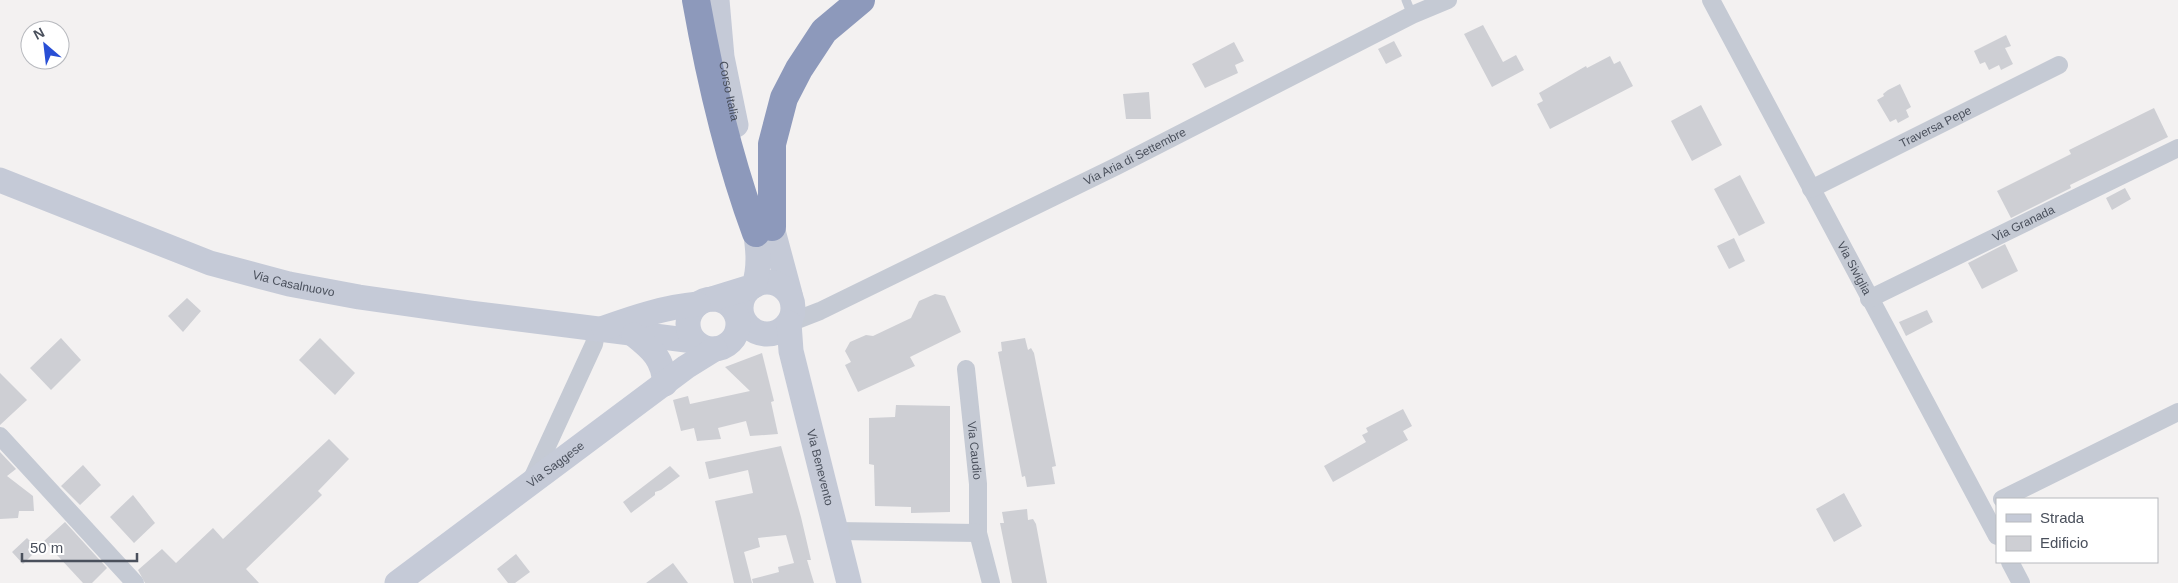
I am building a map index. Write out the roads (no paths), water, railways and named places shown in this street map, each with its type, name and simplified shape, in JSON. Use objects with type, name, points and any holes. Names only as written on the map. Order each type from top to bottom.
[{"type":"highway","points":[[696,0],[706,54],[730,153],[764,230]]},
{"type":"highway","points":[[764,230],[772,144],[784,98],[824,31],[861,0]]},
{"type":"main road","name":"Corso Italia","points":[[717,0],[722,57],[750,183],[764,230]]},
{"type":"main road","name":"Via Casalnuovo","points":[[0,180],[149,241],[245,274],[359,297],[711,345]]},
{"type":"main road","points":[[764,230],[754,286],[748,290],[741,305],[744,320],[756,331],[786,313]]},
{"type":"main road","points":[[764,230],[786,313]]},
{"type":"main road","points":[[711,345],[687,326],[688,318],[705,301],[768,282],[776,283],[786,313]]},
{"type":"main road","points":[[601,329],[676,306],[720,300],[732,308],[738,321],[735,335],[711,345]]},
{"type":"main road","points":[[711,345],[786,313]]},
{"type":"main road","name":"Via Benevento","points":[[786,313],[792,351],[849,583]]},
{"type":"main road","points":[[634,335],[658,357],[664,368],[665,384]]},
{"type":"main road","name":"Via Saggese","points":[[397,583],[665,384],[711,345]]},
{"type":"street","name":"Via Aria di Settembre","points":[[786,313],[820,311],[1117,166],[1409,7],[1448,0]]},
{"type":"street","name":"Via Siviglia","points":[[1711,0],[1869,299],[1990,505],[1996,532]]},
{"type":"street","name":"Traversa Pepe","points":[[1811,189],[2059,66]]},
{"type":"street","name":"Via Granada","points":[[1869,299],[2178,148]]},
{"type":"street","points":[[530,484],[601,329]]},
{"type":"street","name":"Via Caudio","points":[[966,369],[978,484],[978,533],[991,583]]},
{"type":"street","points":[[2004,498],[2178,412]]},
{"type":"street","points":[[0,436],[135,583]]},
{"type":"street","points":[[836,531],[978,533]]},
{"type":"street","points":[[2010,563],[2020,583]]}]
